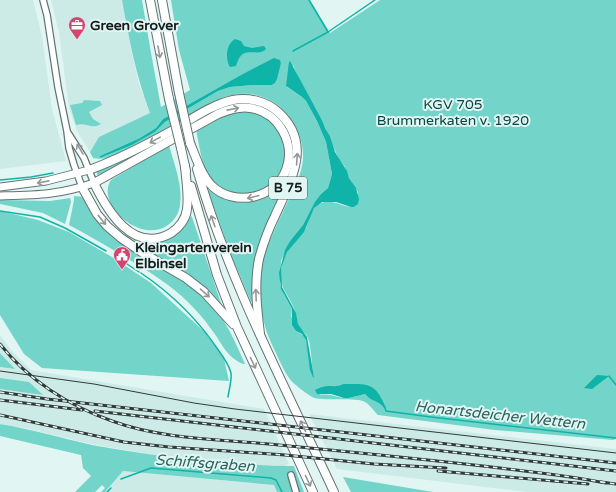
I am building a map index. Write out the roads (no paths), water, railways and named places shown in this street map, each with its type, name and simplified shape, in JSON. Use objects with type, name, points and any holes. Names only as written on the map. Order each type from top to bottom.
[{"type":"highway","points":[[150,0],[169,99],[185,166],[211,256],[236,327],[314,492]]},
{"type":"highway","name":"B 75","points":[[162,0],[190,143],[216,227],[235,278],[334,492]]},
{"type":"highway","name":"B 75","points":[[89,170],[120,158],[226,102],[242,99],[260,102],[274,109],[280,114],[291,128],[295,137],[297,157],[294,174],[268,231],[260,259],[256,288],[260,334]]},
{"type":"highway","name":"B 75","points":[[94,183],[218,114],[227,110],[242,108],[250,108],[263,112],[280,126],[284,133],[288,148],[288,164],[282,178],[272,189],[256,196],[237,198],[220,192],[207,180],[190,143]]},
{"type":"highway","points":[[94,183],[111,214],[128,230],[143,237],[159,238],[174,231],[181,224],[186,214],[188,195],[185,166]]},
{"type":"highway","points":[[82,187],[97,214],[107,226],[132,245],[186,278],[204,292],[236,327]]},
{"type":"main road","points":[[0,187],[46,181],[89,170]]},
{"type":"main road","points":[[0,196],[46,195],[94,183]]},
{"type":"street","points":[[43,0],[47,15],[60,102],[67,131],[69,148],[82,187]]},
{"type":"street","points":[[67,131],[78,146],[94,183]]},
{"type":"street","points":[[291,475],[296,492]]},
{"type":"waterway","points":[[309,0],[328,32]]},
{"type":"waterway","points":[[293,51],[328,32],[375,0]]},
{"type":"waterway","points":[[0,180],[53,173]]},
{"type":"waterway","points":[[0,211],[40,217],[65,228],[106,251]]},
{"type":"waterway","points":[[121,260],[139,272]]},
{"type":"waterway","points":[[141,273],[174,299],[194,319],[221,354],[228,364],[231,373],[228,397]]},
{"type":"waterway","name":"Honartsdeicher Wettern","points":[[609,376],[616,385]]},
{"type":"waterway","name":"Honartsdeicher Wettern","points":[[385,408],[386,411],[431,417],[616,438]]},
{"type":"waterway","name":"Schiffsgraben","points":[[121,479],[151,468],[271,478],[276,480],[282,492]]},
{"type":"waterway","name":"Schiffsgraben","points":[[107,492],[111,488]]},
{"type":"tram line","points":[[0,371],[94,384],[194,403],[235,409],[616,453]]},
{"type":"railway","points":[[0,344],[23,369],[50,390],[80,408],[131,427],[169,435],[403,457],[560,475],[606,483]]},
{"type":"railway","points":[[0,392],[47,399],[616,463]]},
{"type":"railway","points":[[0,400],[82,410]]},
{"type":"railway","points":[[95,411],[616,471]]},
{"type":"railway","points":[[0,415],[124,442],[374,464],[446,468]]},
{"type":"railway","points":[[438,471],[588,484]]},
{"type":"railway","points":[[601,482],[616,484]]},
{"type":"place","name":"Green Grover","points":[[77,40]]},
{"type":"place","name":"Kleingartenverein Elbinsel","points":[[122,270]]},
{"type":"park label","name":"KGV 705 Brummerkaten v. 1920","points":[[453,112]]}]
